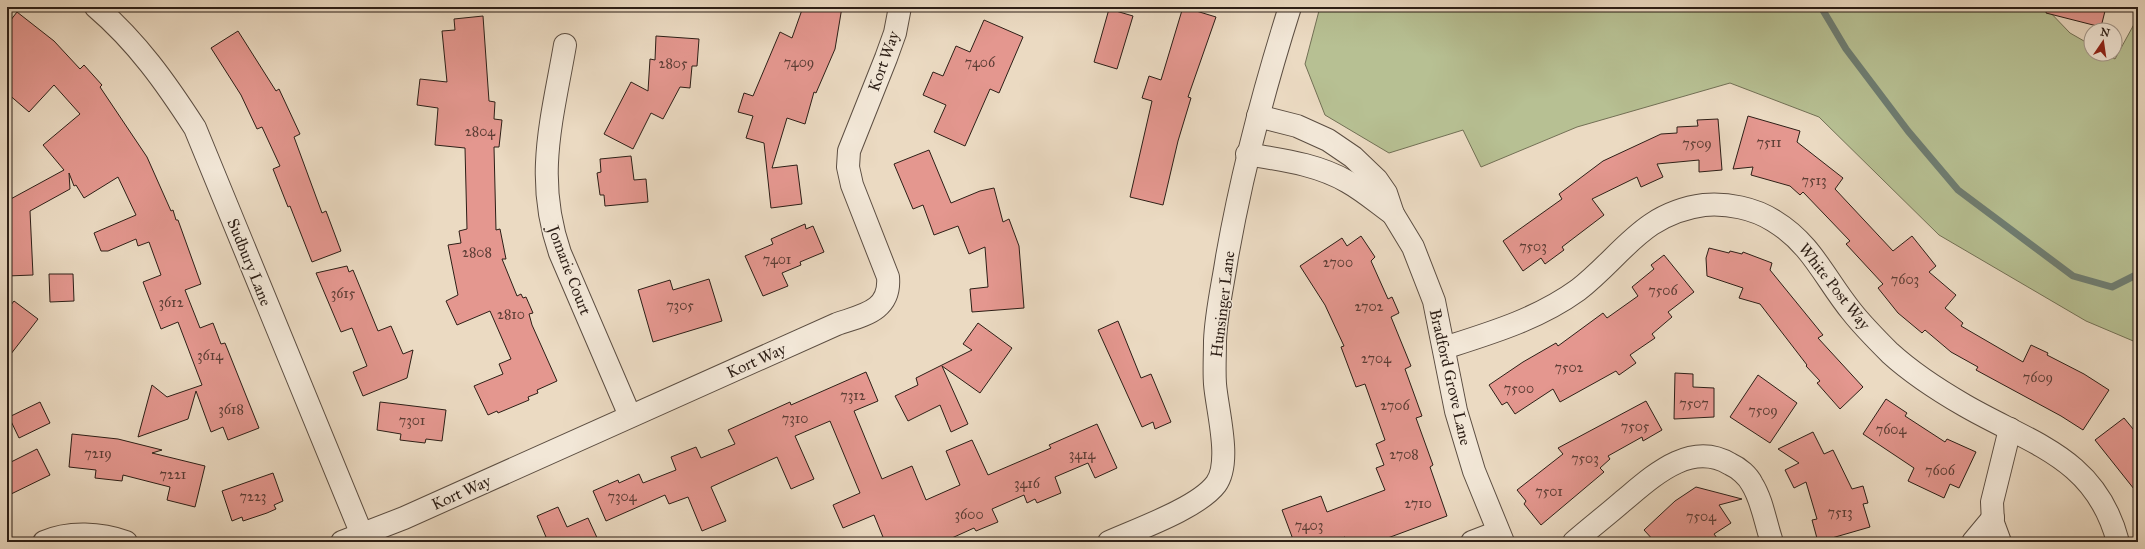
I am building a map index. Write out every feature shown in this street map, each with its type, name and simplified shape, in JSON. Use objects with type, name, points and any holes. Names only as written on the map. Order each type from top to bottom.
[{"type":"street","name":"Sudbury Lane","points":[[96,7],[118,26],[146,57],[195,128],[364,538]]},
{"type":"street","name":"Kort Way","points":[[342,542],[364,538],[404,518],[837,324],[874,312],[879,307],[889,286],[888,276],[852,185],[848,167],[849,151],[895,33],[900,7]]},
{"type":"street","name":"Hunsinger Lane","points":[[1109,542],[1199,499],[1216,483],[1221,473],[1223,451],[1215,384],[1215,340],[1232,228],[1247,154],[1290,7]]},
{"type":"street","name":"Jomarie Court","points":[[565,45],[548,142],[546,173],[547,202],[553,231],[560,253],[630,416]]},
{"type":"street","name":"Bradford Grove Lane","points":[[1258,116],[1303,129],[1328,140],[1353,157],[1377,180],[1386,194],[1393,214],[1413,247],[1427,280],[1434,302],[1456,411],[1474,471],[1500,537]]},
{"type":"street","name":"Bradford Grove Lane","points":[[1247,154],[1297,162],[1318,168],[1348,182],[1393,214]]},
{"type":"street","name":"White Post Way","points":[[1444,348],[1506,328],[1537,315],[1577,290],[1605,266],[1637,234],[1669,214],[1705,205],[1723,205],[1758,213],[1774,221],[1797,238],[1823,268],[1852,312],[1889,352],[1919,376],[1964,405],[2058,454],[2075,468],[2090,484],[2108,512],[2118,542]]},
{"type":"street","points":[[2000,542],[1993,518],[1992,502],[2010,429]]},
{"type":"street","points":[[1574,542],[1657,473],[1676,462],[1691,457],[1713,457],[1738,468],[1752,484],[1771,539]]},
{"type":"street","points":[[1974,542],[1993,518]]},
{"type":"street","points":[[44,542],[75,535],[96,535],[126,542]]},
{"type":"street","points":[[1472,542],[1500,537]]},
{"type":"green space","points":[[1320,7],[2045,7],[2070,33],[2083,40],[2083,62],[2123,62],[2123,44],[2138,17],[2138,343],[2086,321],[1939,235],[1819,117],[1730,83],[1577,127],[1481,167],[1463,130],[1389,153],[1325,115],[1305,64]]},
{"type":"building","points":[[803,7],[842,7],[835,49],[816,93],[814,92],[805,124],[787,118],[772,168],[797,165],[802,204],[771,208],[764,143],[746,138],[753,116],[738,112],[744,93],[753,96],[780,32],[792,38]]},
{"type":"building","points":[[1183,7],[1216,17],[1188,97],[1191,98],[1178,141],[1163,205],[1130,197],[1152,101],[1142,98],[1149,76],[1161,80]]},
{"type":"building","points":[[2047,7],[2106,7],[2102,22],[2083,22],[2046,13]]},
{"type":"building","points":[[1109,9],[1133,16],[1117,69],[1094,62]]},
{"type":"building","points":[[17,12],[54,41],[80,69],[84,65],[102,85],[100,87],[147,157],[171,211],[173,210],[176,220],[178,220],[201,284],[185,290],[200,328],[213,323],[221,344],[225,343],[259,428],[228,440],[223,427],[211,432],[196,391],[188,419],[138,437],[152,385],[167,397],[202,385],[178,322],[161,329],[143,282],[161,275],[149,242],[138,246],[136,239],[108,251],[101,251],[94,233],[136,215],[118,177],[84,198],[76,185],[74,186],[69,173],[70,189],[30,211],[33,275],[7,276],[7,201],[64,170],[43,145],[80,114],[54,85],[29,112],[7,93],[7,25]]},
{"type":"building","points":[[483,16],[489,101],[495,102],[494,119],[502,120],[499,147],[494,147],[496,230],[500,229],[506,259],[502,259],[517,296],[521,294],[523,298],[526,297],[533,313],[529,314],[532,325],[557,381],[537,390],[538,393],[528,397],[529,400],[498,413],[497,411],[488,415],[474,386],[503,374],[499,364],[511,359],[490,311],[457,325],[446,301],[458,295],[448,245],[461,243],[459,231],[467,229],[465,148],[435,145],[438,108],[417,105],[420,79],[447,82],[442,31],[455,30],[454,19]]},
{"type":"building","points":[[984,20],[1023,37],[999,93],[990,89],[965,146],[934,132],[946,105],[923,95],[933,72],[943,76],[956,46],[970,52]]},
{"type":"building","points":[[238,31],[276,91],[279,89],[300,134],[294,137],[322,213],[326,211],[341,251],[312,262],[290,206],[288,207],[273,169],[280,166],[262,127],[257,129],[241,95],[211,48]]},
{"type":"building","points":[[656,36],[699,39],[697,66],[692,66],[690,88],[680,87],[663,119],[651,113],[633,149],[604,134],[631,82],[648,91],[650,59],[655,60]]},
{"type":"building","points":[[1748,116],[1800,131],[1797,142],[1843,178],[1835,189],[1893,251],[1912,236],[1936,266],[1929,272],[1956,295],[1945,308],[1963,323],[1961,326],[2023,362],[2031,345],[2048,353],[2047,355],[2084,374],[2109,390],[2083,430],[2061,416],[1976,370],[1978,367],[1951,352],[1925,330],[1922,333],[1898,313],[1878,288],[1883,284],[1846,244],[1850,241],[1803,192],[1800,195],[1790,186],[1751,175],[1753,167],[1733,169]]},
{"type":"building","points":[[1718,119],[1722,170],[1699,172],[1699,160],[1657,164],[1663,177],[1641,187],[1637,177],[1592,199],[1604,215],[1562,247],[1564,250],[1545,264],[1541,258],[1523,271],[1503,241],[1562,199],[1559,194],[1603,161],[1661,134],[1677,133],[1677,127],[1698,126],[1697,120]]},
{"type":"building","points":[[929,150],[951,203],[980,191],[994,188],[1003,222],[1009,219],[1019,246],[1024,308],[972,312],[970,289],[988,287],[985,247],[969,254],[958,226],[934,235],[923,205],[913,209],[894,164]]},
{"type":"building","points":[[631,156],[634,180],[646,179],[648,202],[605,206],[604,195],[600,195],[597,173],[601,172],[600,159]]},
{"type":"building","points":[[805,224],[806,229],[813,226],[824,252],[800,262],[801,265],[782,273],[788,286],[763,296],[745,256],[773,244],[771,239]]},
{"type":"building","points":[[1361,236],[1375,257],[1371,261],[1388,299],[1392,297],[1399,313],[1391,317],[1411,366],[1405,369],[1422,416],[1416,418],[1433,465],[1430,467],[1447,516],[1377,542],[1347,542],[1345,537],[1330,542],[1294,542],[1282,510],[1321,496],[1327,512],[1385,490],[1376,468],[1384,465],[1376,444],[1385,440],[1365,384],[1356,387],[1341,347],[1344,346],[1325,305],[1300,266],[1342,238],[1347,246]]},
{"type":"building","points":[[1709,248],[1729,253],[1730,251],[1742,254],[1743,252],[1772,263],[1770,270],[1823,335],[1818,338],[1863,387],[1840,409],[1817,383],[1820,381],[1806,366],[1807,365],[1760,304],[1739,298],[1743,288],[1707,276],[1706,258]]},
{"type":"building","points":[[1664,255],[1694,292],[1668,312],[1672,317],[1652,334],[1655,338],[1630,355],[1636,363],[1619,375],[1616,371],[1560,402],[1553,389],[1515,414],[1507,402],[1502,405],[1489,385],[1523,362],[1556,343],[1558,346],[1603,313],[1607,318],[1638,296],[1632,287],[1654,269],[1651,265]]},
{"type":"building","points":[[347,266],[349,272],[353,270],[378,331],[391,326],[403,354],[413,350],[407,378],[363,396],[353,372],[367,366],[352,328],[341,332],[316,273]]},
{"type":"building","points":[[49,274],[73,274],[74,301],[50,302]]},
{"type":"building","points":[[709,279],[722,321],[653,342],[638,290],[670,280],[673,290]]},
{"type":"building","points":[[14,301],[38,319],[7,359],[7,310]]},
{"type":"building","points":[[1118,321],[1141,378],[1151,374],[1171,422],[1155,429],[1153,422],[1142,427],[1098,330]]},
{"type":"building","points":[[978,323],[1012,348],[980,393],[942,366],[968,424],[951,432],[940,405],[908,421],[895,396],[918,385],[916,378],[972,350],[963,344]]},
{"type":"building","points":[[866,372],[878,401],[854,411],[882,479],[912,466],[926,500],[960,485],[946,451],[972,440],[988,475],[1051,448],[1049,445],[1097,424],[1117,468],[1095,478],[1088,463],[1055,477],[1061,493],[1037,503],[1035,499],[1027,503],[1024,495],[992,509],[998,522],[976,531],[974,528],[943,542],[885,542],[874,515],[843,528],[833,505],[860,493],[830,421],[795,436],[814,479],[791,489],[777,457],[711,487],[726,521],[702,531],[688,497],[669,504],[665,495],[606,521],[593,491],[618,480],[619,483],[639,474],[643,483],[676,470],[671,457],[696,447],[701,458],[735,444],[728,430],[790,402],[791,405]]},
{"type":"building","points":[[1675,373],[1693,374],[1693,387],[1714,388],[1714,417],[1674,419]]},
{"type":"building","points":[[1758,375],[1797,403],[1770,443],[1730,417]]},
{"type":"building","points":[[1886,399],[1907,413],[1905,416],[1945,442],[1947,439],[1976,452],[1959,488],[1950,484],[1944,498],[1908,481],[1914,468],[1863,434]]},
{"type":"building","points":[[1646,401],[1662,430],[1643,441],[1642,437],[1608,456],[1610,459],[1600,468],[1604,472],[1541,525],[1524,504],[1526,501],[1517,490],[1563,454],[1558,448]]},
{"type":"building","points":[[40,402],[50,423],[19,438],[9,417]]},
{"type":"building","points":[[380,402],[446,410],[442,441],[426,439],[425,443],[400,440],[401,434],[377,430]]},
{"type":"building","points":[[2124,418],[2138,435],[2138,494],[2095,440]]},
{"type":"building","points":[[1813,432],[1824,454],[1833,450],[1852,489],[1863,486],[1868,503],[1863,504],[1870,527],[1818,542],[1812,520],[1817,519],[1806,482],[1794,488],[1785,470],[1799,463],[1778,449]]},
{"type":"building","points":[[72,434],[118,439],[162,450],[152,453],[205,466],[195,507],[167,500],[170,487],[123,475],[122,481],[95,478],[96,470],[69,467]]},
{"type":"building","points":[[37,449],[50,475],[7,496],[7,464]]},
{"type":"building","points":[[273,473],[283,501],[274,505],[276,509],[267,513],[243,521],[242,517],[232,521],[222,491]]},
{"type":"building","points":[[1696,487],[1742,499],[1719,505],[1731,523],[1714,534],[1720,542],[1655,542],[1644,530],[1675,501]]},
{"type":"building","points":[[558,507],[567,527],[588,518],[599,542],[534,542],[546,537],[537,516]]},
{"type":"waterway","points":[[1821,7],[1846,49],[1908,131],[1958,190],[2073,276],[2112,287],[2138,274]]}]
